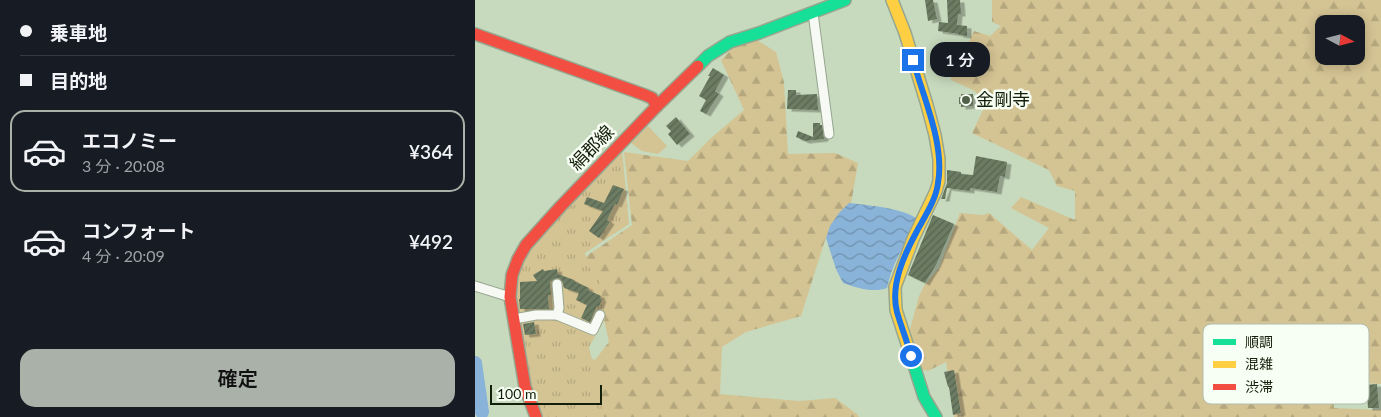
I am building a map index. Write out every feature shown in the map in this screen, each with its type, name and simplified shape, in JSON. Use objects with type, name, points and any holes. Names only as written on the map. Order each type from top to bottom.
[{"type":"street","name":"絹郡線","points":[[536,417],[525,387],[510,297],[512,275],[526,245],[657,106],[708,56],[730,42],[845,0]]},
{"type":"street","points":[[892,0],[905,32],[927,105],[939,159],[937,191],[913,239],[895,287],[896,310],[924,397],[936,417]]},
{"type":"street","points":[[813,13],[829,134]]},
{"type":"street","points":[[475,34],[645,95],[652,98],[657,106]]},
{"type":"street","points":[[557,284],[559,308],[557,315]]},
{"type":"street","points":[[475,286],[510,297]]},
{"type":"street","points":[[514,320],[536,315],[557,315],[593,330],[600,315]]},
{"type":"green space","points":[[992,0],[1381,0],[1381,384],[1369,383],[1369,324],[1203,324],[1203,404],[1334,404],[1334,408],[1381,410],[1381,417],[954,417],[946,362],[928,371],[917,368],[909,333],[919,296],[924,286],[939,268],[960,213],[983,215],[989,213],[1032,250],[1049,228],[1011,208],[1021,197],[1075,220],[1075,191],[1057,186],[1049,170],[972,133],[987,102],[973,90],[951,80],[951,51],[954,47],[961,58],[974,31],[990,36],[1001,26],[992,22]]},
{"type":"green space","points":[[755,39],[776,52],[784,82],[788,154],[835,153],[858,163],[851,204],[825,240],[801,316],[746,332],[722,347],[720,394],[799,401],[835,398],[859,417],[543,417],[529,389],[523,360],[533,344],[554,342],[595,360],[609,342],[596,284],[570,271],[588,255],[632,225],[624,152],[688,161],[711,138],[744,110],[721,60],[734,47]]},
{"type":"green space","points":[[648,126],[667,146],[658,154],[642,151],[631,143]]},
{"type":"green space","points":[[622,150],[629,224],[585,253],[588,265],[600,281],[605,319],[589,347],[604,417],[549,417],[534,391],[516,304],[521,269],[531,247],[545,229]]},
{"type":"water","points":[[849,203],[904,212],[920,220],[896,261],[887,288],[871,290],[843,283],[836,269],[826,238],[830,226]]},
{"type":"building","points":[[925,0],[933,0],[937,19],[928,21]]},
{"type":"building","points":[[947,0],[960,0],[961,14],[958,14],[957,25],[967,26],[967,36],[938,31],[939,22],[948,23]]},
{"type":"building","points":[[936,47],[947,47],[947,59],[935,59]]},
{"type":"building","points":[[713,68],[724,75],[715,91],[719,94],[706,114],[700,111],[706,100],[699,96]]},
{"type":"building","points":[[788,90],[796,90],[796,95],[817,94],[818,110],[787,109]]},
{"type":"building","name":"金剛寺","points":[[961,94],[973,94],[973,106],[961,107],[959,97],[961,97]]},
{"type":"building","points":[[676,117],[690,134],[677,145],[668,134],[671,131],[666,126]]},
{"type":"building","points":[[813,123],[820,123],[822,125],[824,139],[805,141],[796,137],[798,131],[813,137]]},
{"type":"building","points":[[976,156],[1007,162],[1005,177],[1000,176],[997,192],[970,188],[970,191],[947,188],[945,199],[941,199],[947,183],[947,170],[973,175]]},
{"type":"building","points":[[613,185],[624,189],[617,205],[615,204],[607,220],[610,222],[599,238],[589,231],[603,211],[584,204],[587,197],[604,203]]},
{"type":"building","points":[[933,215],[954,224],[936,265],[925,283],[908,275]]},
{"type":"building","points":[[543,269],[544,271],[557,269],[558,274],[574,280],[601,296],[600,298],[602,299],[599,307],[597,306],[590,322],[581,318],[587,305],[576,300],[579,293],[564,288],[559,278],[550,282],[551,295],[548,295],[549,309],[520,309],[520,282],[537,281],[533,275]]},
{"type":"building","points":[[534,322],[536,334],[525,335],[523,324]]},
{"type":"building","points":[[954,370],[961,413],[953,415],[949,387],[944,372]]},
{"type":"building","points":[[1377,384],[1379,408],[1368,408],[1369,385]]},
{"type":"waterway","points":[[475,363],[482,412]]},
{"type":"waterway","points":[[482,412],[483,417]]},
{"type":"traffic: fast","points":[[698,66],[708,56],[730,42],[845,0]]},
{"type":"traffic: fast","points":[[910,353],[924,397],[936,417]]},
{"type":"traffic: slow","points":[[892,0],[905,33],[927,105],[939,159],[939,181],[936,191],[913,239],[895,287],[896,310],[910,353]]},
{"type":"traffic: jam","points":[[475,34],[645,95],[652,98],[657,106]]},
{"type":"traffic: jam","points":[[536,417],[525,387],[510,297],[512,275],[518,259],[526,245],[561,206],[698,66]]},
{"type":"place","name":"金剛寺","points":[[966,100]]},
{"type":"route","points":[[911,356],[896,310],[895,287],[913,239],[937,191],[939,181],[939,159],[935,135],[913,60]]}]
